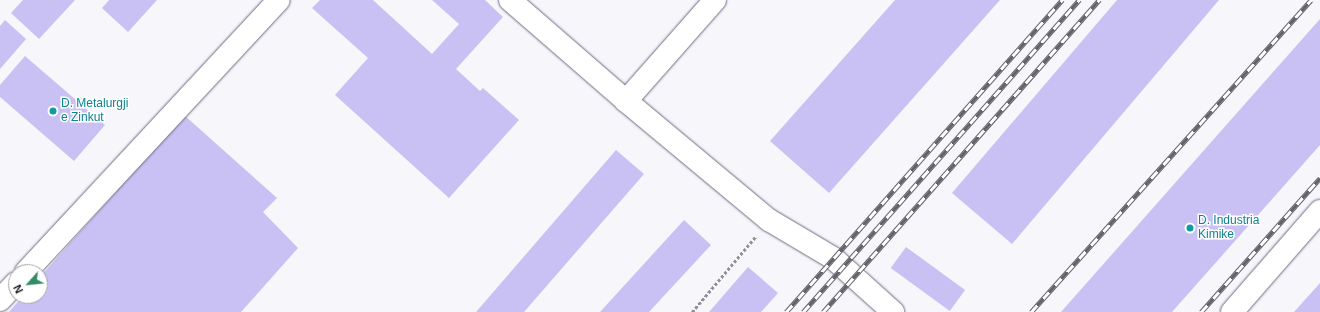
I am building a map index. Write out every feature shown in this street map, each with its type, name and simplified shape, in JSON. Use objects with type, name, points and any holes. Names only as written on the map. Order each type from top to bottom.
[{"type":"lane","points":[[33,264],[279,0]]},
{"type":"lane","points":[[510,0],[626,101],[769,220],[833,258],[893,312]]},
{"type":"lane","points":[[626,101],[715,0]]},
{"type":"lane","points":[[1232,312],[1320,211]]},
{"type":"lane","points":[[0,300],[8,292]]},
{"type":"path","points":[[692,312],[769,220]]},
{"type":"building","points":[[23,0],[75,0],[39,39],[11,13]]},
{"type":"building","points":[[109,0],[157,0],[128,32],[102,8]]},
{"type":"building","points":[[320,0],[373,0],[432,54],[459,24],[432,0],[485,0],[503,17],[456,69],[480,91],[483,88],[519,120],[449,198],[335,95],[368,58],[312,8]]},
{"type":"building","points":[[895,0],[1000,0],[829,193],[770,141]]},
{"type":"building","points":[[1117,0],[1219,0],[1012,244],[952,193]]},
{"type":"building","name":"D. Industria Kimike","points":[[1320,19],[1320,145],[1172,312],[1061,312]]},
{"type":"building","points":[[5,20],[26,39],[0,69],[0,26]]},
{"type":"building","name":"D. Metalurgji e Zinkut","points":[[25,56],[105,125],[74,161],[0,97],[0,85]]},
{"type":"building","points":[[184,115],[277,198],[263,212],[298,248],[241,312],[9,312],[16,304],[48,304],[48,268]]},
{"type":"building","points":[[616,150],[644,174],[524,312],[476,312]]},
{"type":"building","points":[[684,220],[711,245],[649,312],[600,312]]},
{"type":"building","points":[[906,247],[965,290],[950,311],[891,268]]},
{"type":"building","points":[[748,267],[778,293],[761,312],[709,312]]},
{"type":"building","points":[[1320,283],[1320,312],[1294,312]]},
{"type":"railway","points":[[786,312],[1062,0]]},
{"type":"railway","points":[[803,312],[1079,0]]},
{"type":"railway","points":[[823,312],[1099,0]]},
{"type":"railway","points":[[1031,312],[1311,0]]},
{"type":"railway","points":[[1201,312],[1320,178]]},
{"type":"place","name":"D. Metalurgji e Zinkut","points":[[53,111]]},
{"type":"place","name":"D. Industria Kimike","points":[[1190,228]]}]
